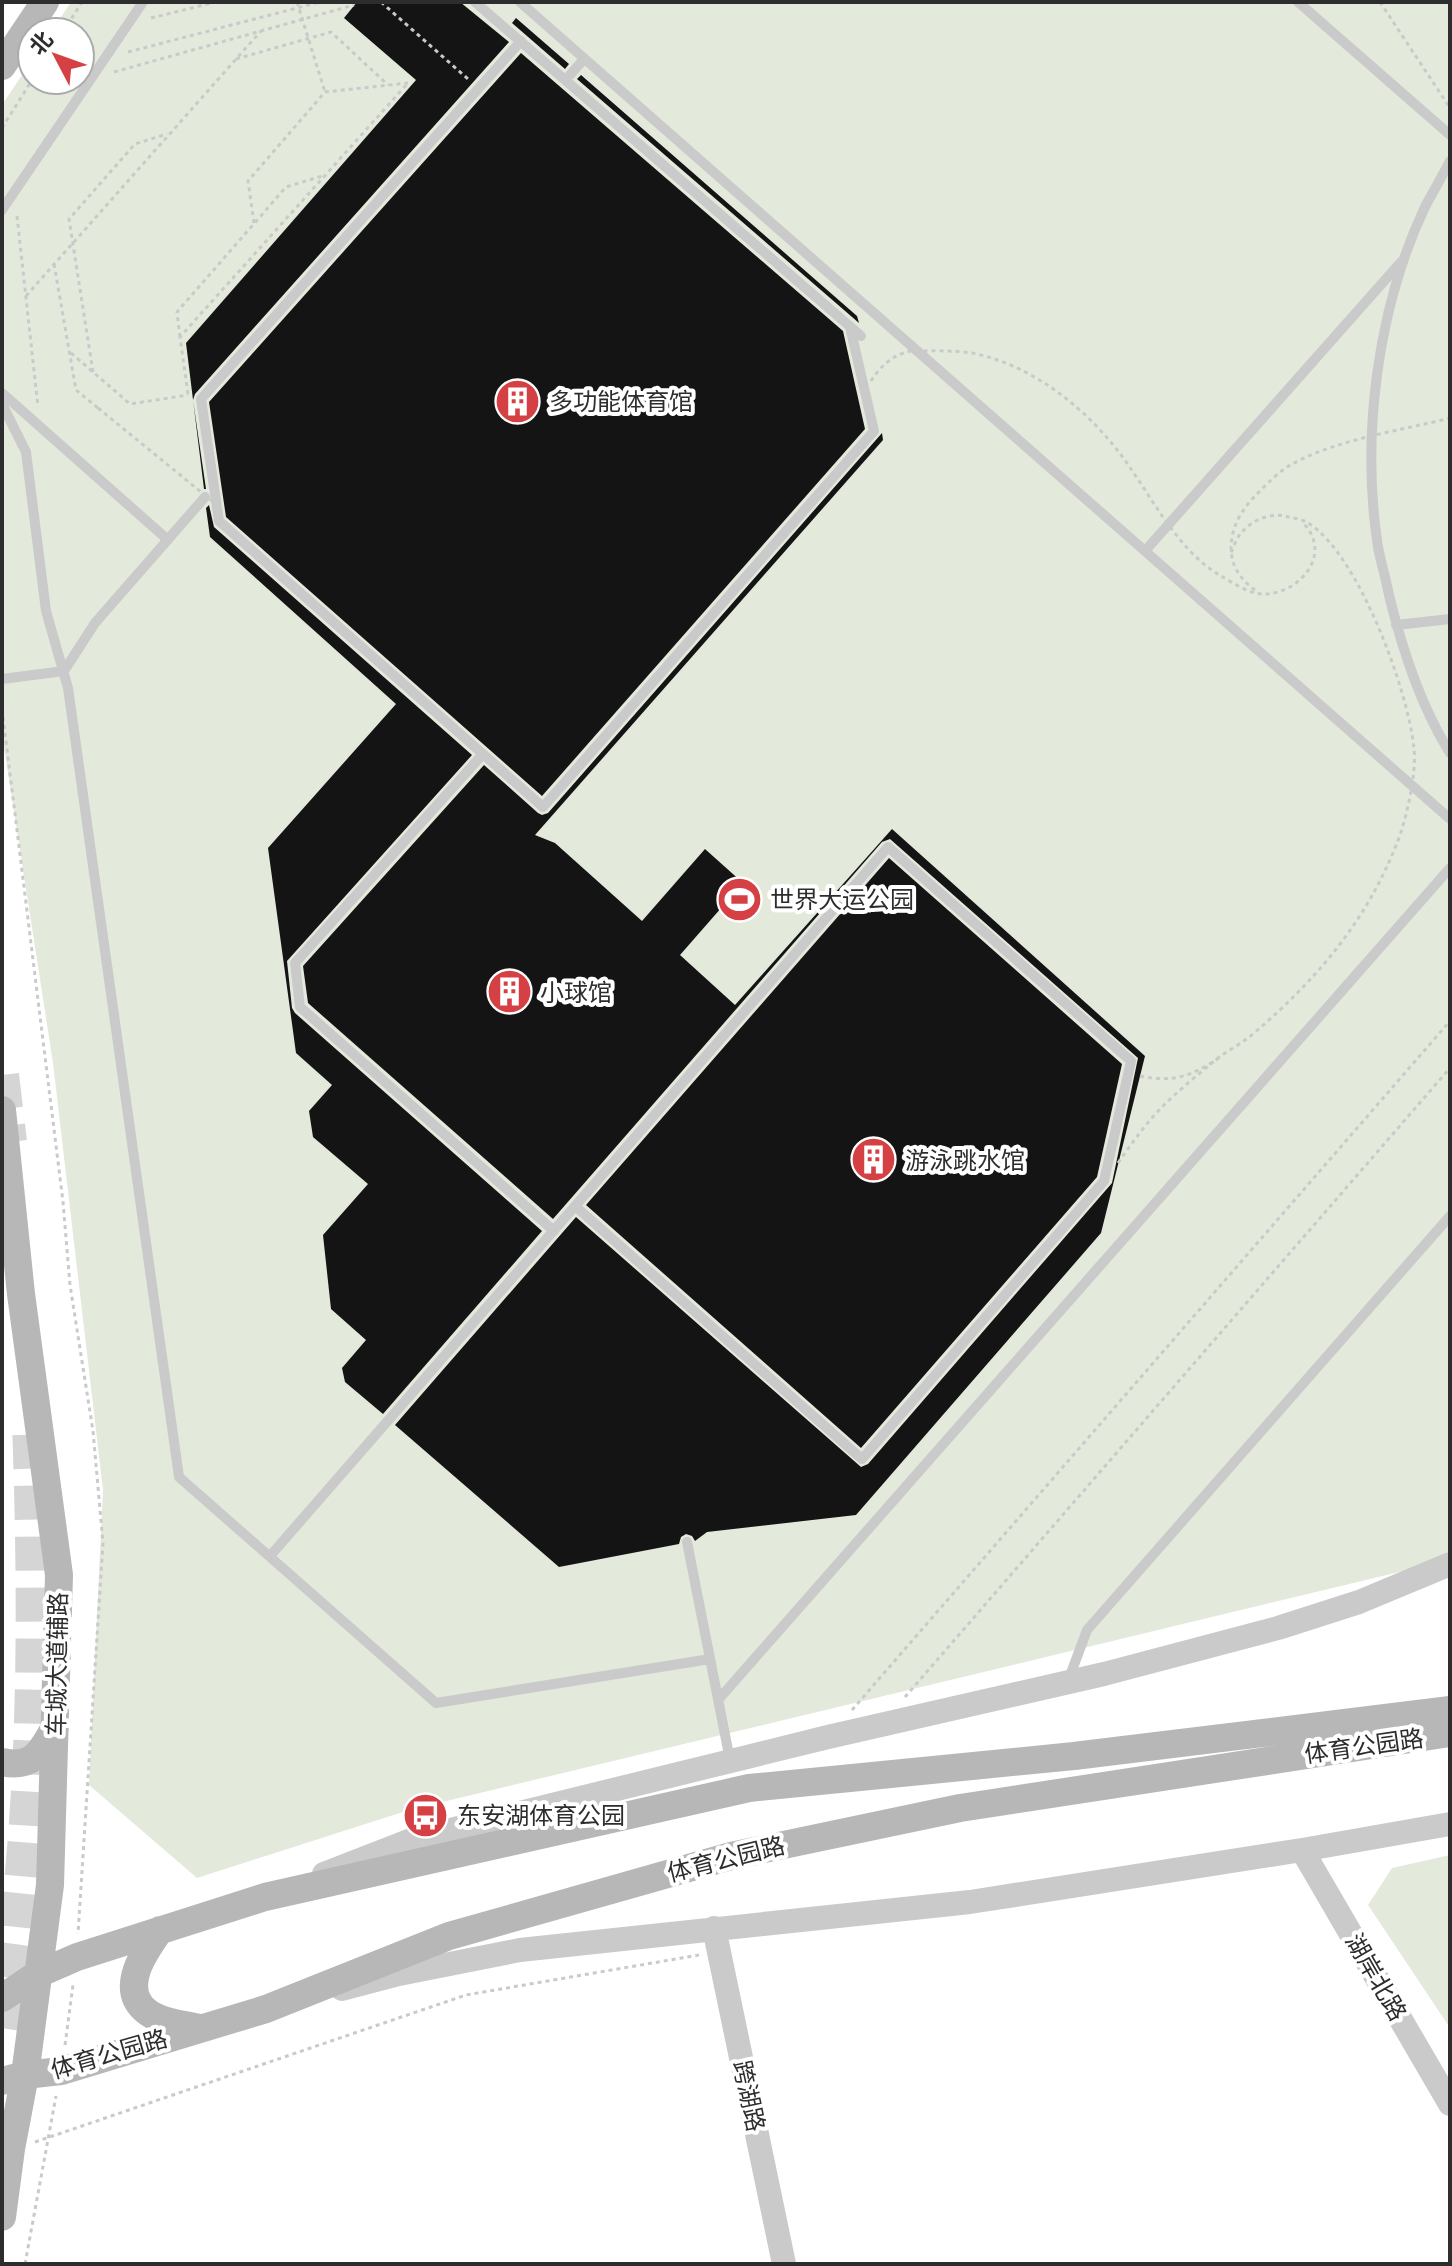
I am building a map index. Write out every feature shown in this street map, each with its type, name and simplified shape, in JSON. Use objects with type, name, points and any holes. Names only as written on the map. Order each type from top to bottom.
[{"type":"main road","points":[[2,66],[45,2]]},
{"type":"main road","name":"车城大道辅路","points":[[2,1110],[21,1294],[59,1575],[50,1885],[38,1974],[14,2078],[11,2149],[2,2217]]},
{"type":"main road","name":"体育公园路","points":[[2,1998],[38,1974],[77,1957],[265,1897],[749,1788],[1074,1756],[1450,1710]]},
{"type":"main road","points":[[2,1762],[25,1762],[42,1752],[55,1726]]},
{"type":"main road","name":"体育公园路","points":[[14,2078],[61,2071],[266,2009],[449,1936],[731,1856],[960,1808],[1450,1733]]},
{"type":"main road","points":[[160,1930],[143,1954],[134,1980],[136,1998],[145,2010],[159,2017],[200,2028]]},
{"type":"street","points":[[265,1897],[414,1839],[828,1737],[1067,1683],[1278,1628],[1359,1602],[1445,1568]]},
{"type":"street","points":[[266,2009],[399,1974],[520,1950],[716,1940],[1302,1850],[1450,1824]]},
{"type":"street","name":"湖岸北路","points":[[1302,1850],[1450,2104]]},
{"type":"street","name":"跨湖路","points":[[716,1940],[784,2264]]},
{"type":"lane","points":[[96,71],[143,2]]},
{"type":"lane","points":[[475,2],[861,336]]},
{"type":"lane","points":[[520,2],[1450,819]]},
{"type":"lane","points":[[1298,2],[1450,135]]},
{"type":"lane","points":[[521,41],[201,399],[219,521],[543,807],[874,431],[850,327]]},
{"type":"lane","points":[[570,75],[584,59]]},
{"type":"lane","points":[[2,210],[79,96]]},
{"type":"lane","points":[[1450,161],[1424,211],[1399,275],[1382,342],[1373,410],[1372,479],[1378,547],[1396,625],[1414,680],[1450,753]]},
{"type":"lane","points":[[1145,551],[1407,255]]},
{"type":"lane","points":[[2,393],[168,540]]},
{"type":"lane","points":[[2,404],[26,452],[46,611],[68,688],[179,1477],[436,1703],[710,1659]]},
{"type":"lane","points":[[2,679],[64,671],[95,623],[203,499]]},
{"type":"lane","points":[[1396,625],[1450,619]]},
{"type":"lane","points":[[483,754],[295,963],[300,1007],[554,1231]]},
{"type":"lane","points":[[270,1556],[554,1231],[575,1206],[888,847],[1131,1061],[1104,1181],[862,1459],[575,1206]]},
{"type":"lane","points":[[718,1700],[1450,868]]},
{"type":"lane","points":[[1067,1683],[1087,1630],[1450,1216]]},
{"type":"lane","points":[[687,1542],[731,1762]]},
{"type":"path","points":[[128,24],[216,2]]},
{"type":"path","points":[[297,2],[325,92]]},
{"type":"path","points":[[105,58],[320,2]]},
{"type":"path","points":[[381,2],[479,89]]},
{"type":"path","points":[[1380,2],[1450,108]]},
{"type":"path","points":[[96,77],[354,5]]},
{"type":"path","points":[[26,296],[261,31]]},
{"type":"path","points":[[236,59],[331,32],[388,85]]},
{"type":"path","points":[[180,337],[408,83],[325,92],[248,181],[254,223]]},
{"type":"path","points":[[2,128],[22,96]]},
{"type":"path","points":[[93,372],[69,219],[135,144],[170,133]]},
{"type":"path","points":[[70,352],[130,404],[188,395],[177,312],[286,187],[325,175]]},
{"type":"path","points":[[14,192],[40,427]]},
{"type":"path","points":[[54,264],[76,390],[217,505]]},
{"type":"path","points":[[871,381],[890,360],[911,351],[969,353],[1000,360],[1034,376],[1085,415],[1110,440],[1162,518],[1197,557],[1216,573],[1262,595],[1286,591],[1307,574],[1315,557],[1308,528],[1301,520]]},
{"type":"path","points":[[1262,595],[1240,576],[1231,553],[1233,531],[1247,505],[1267,483],[1309,456],[1365,437],[1450,418]]},
{"type":"path","points":[[199,486],[203,499]]},
{"type":"path","points":[[1140,1076],[1155,1079],[1193,1074],[1250,1036],[1316,975],[1366,909],[1399,841],[1409,800],[1415,753],[1411,724],[1386,641],[1346,566],[1328,541],[1308,522],[1276,514],[1253,522],[1240,532],[1231,553]]},
{"type":"path","points":[[828,1737],[1450,1021]]},
{"type":"path","points":[[1118,1163],[1164,1105],[1219,1058]]},
{"type":"path","points":[[880,1727],[1450,1068]]},
{"type":"path","points":[[11,2149],[466,1995],[716,1940]]},
{"type":"shaded area","name":"世界大运公园","points":[[71,2],[1450,2],[1450,1551],[1416,1568],[409,1810],[197,1878],[89,1785],[103,1490],[53,1063],[2,734],[2,105],[16,84],[16,96],[96,96],[96,16],[62,16]]},
{"type":"shaded area","points":[[1450,1855],[1450,2028],[1368,1905],[1392,1868]]},
{"type":"building","points":[[357,2],[460,2],[509,42],[195,394],[193,400],[186,343],[416,80],[344,18]]},
{"type":"building","points":[[516,18],[569,64],[565,69],[512,23]]},
{"type":"building","points":[[521,53],[843,331],[865,429],[542,796],[226,517],[209,402]]},
{"type":"building","points":[[581,75],[857,316],[859,323],[577,79]]},
{"type":"building","points":[[193,401],[206,489],[204,489]]},
{"type":"building","points":[[882,433],[883,440],[535,835],[555,843],[642,921],[705,849],[743,883],[680,955],[735,1005],[892,829],[1145,1056],[1101,1233],[856,1515],[707,1532],[695,1541],[686,1534],[679,1544],[559,1567],[395,1425],[576,1217],[861,1467],[868,1464],[1112,1183],[1138,1058],[890,839],[882,842],[553,1219],[308,1003],[303,966],[484,765],[538,813],[548,813]]},
{"type":"building","points":[[209,505],[214,527],[472,755],[287,961],[295,1013],[542,1231],[383,1414],[345,1382],[342,1368],[366,1340],[331,1309],[323,1235],[368,1184],[313,1137],[309,1111],[332,1085],[296,1053],[268,848],[396,704],[210,537],[206,508]]},
{"type":"building","name":"游泳跳水馆","points":[[889,858],[1122,1064],[1097,1177],[861,1448],[586,1205]]},
{"type":"tunnel","points":[[2,1075],[10,1142]]},
{"type":"tunnel","points":[[2,2028],[22,1877],[31,1726],[33,1574],[29,1422]]},
{"type":"place","name":"多功能体育馆","points":[[518,401]]},
{"type":"place","name":"世界大运公园","points":[[739,899]]},
{"type":"place","name":"小球馆","points":[[509,992]]},
{"type":"place","name":"游泳跳水馆","points":[[874,1160]]},
{"type":"place","name":"东安湖体育公园","points":[[426,1815]]}]
